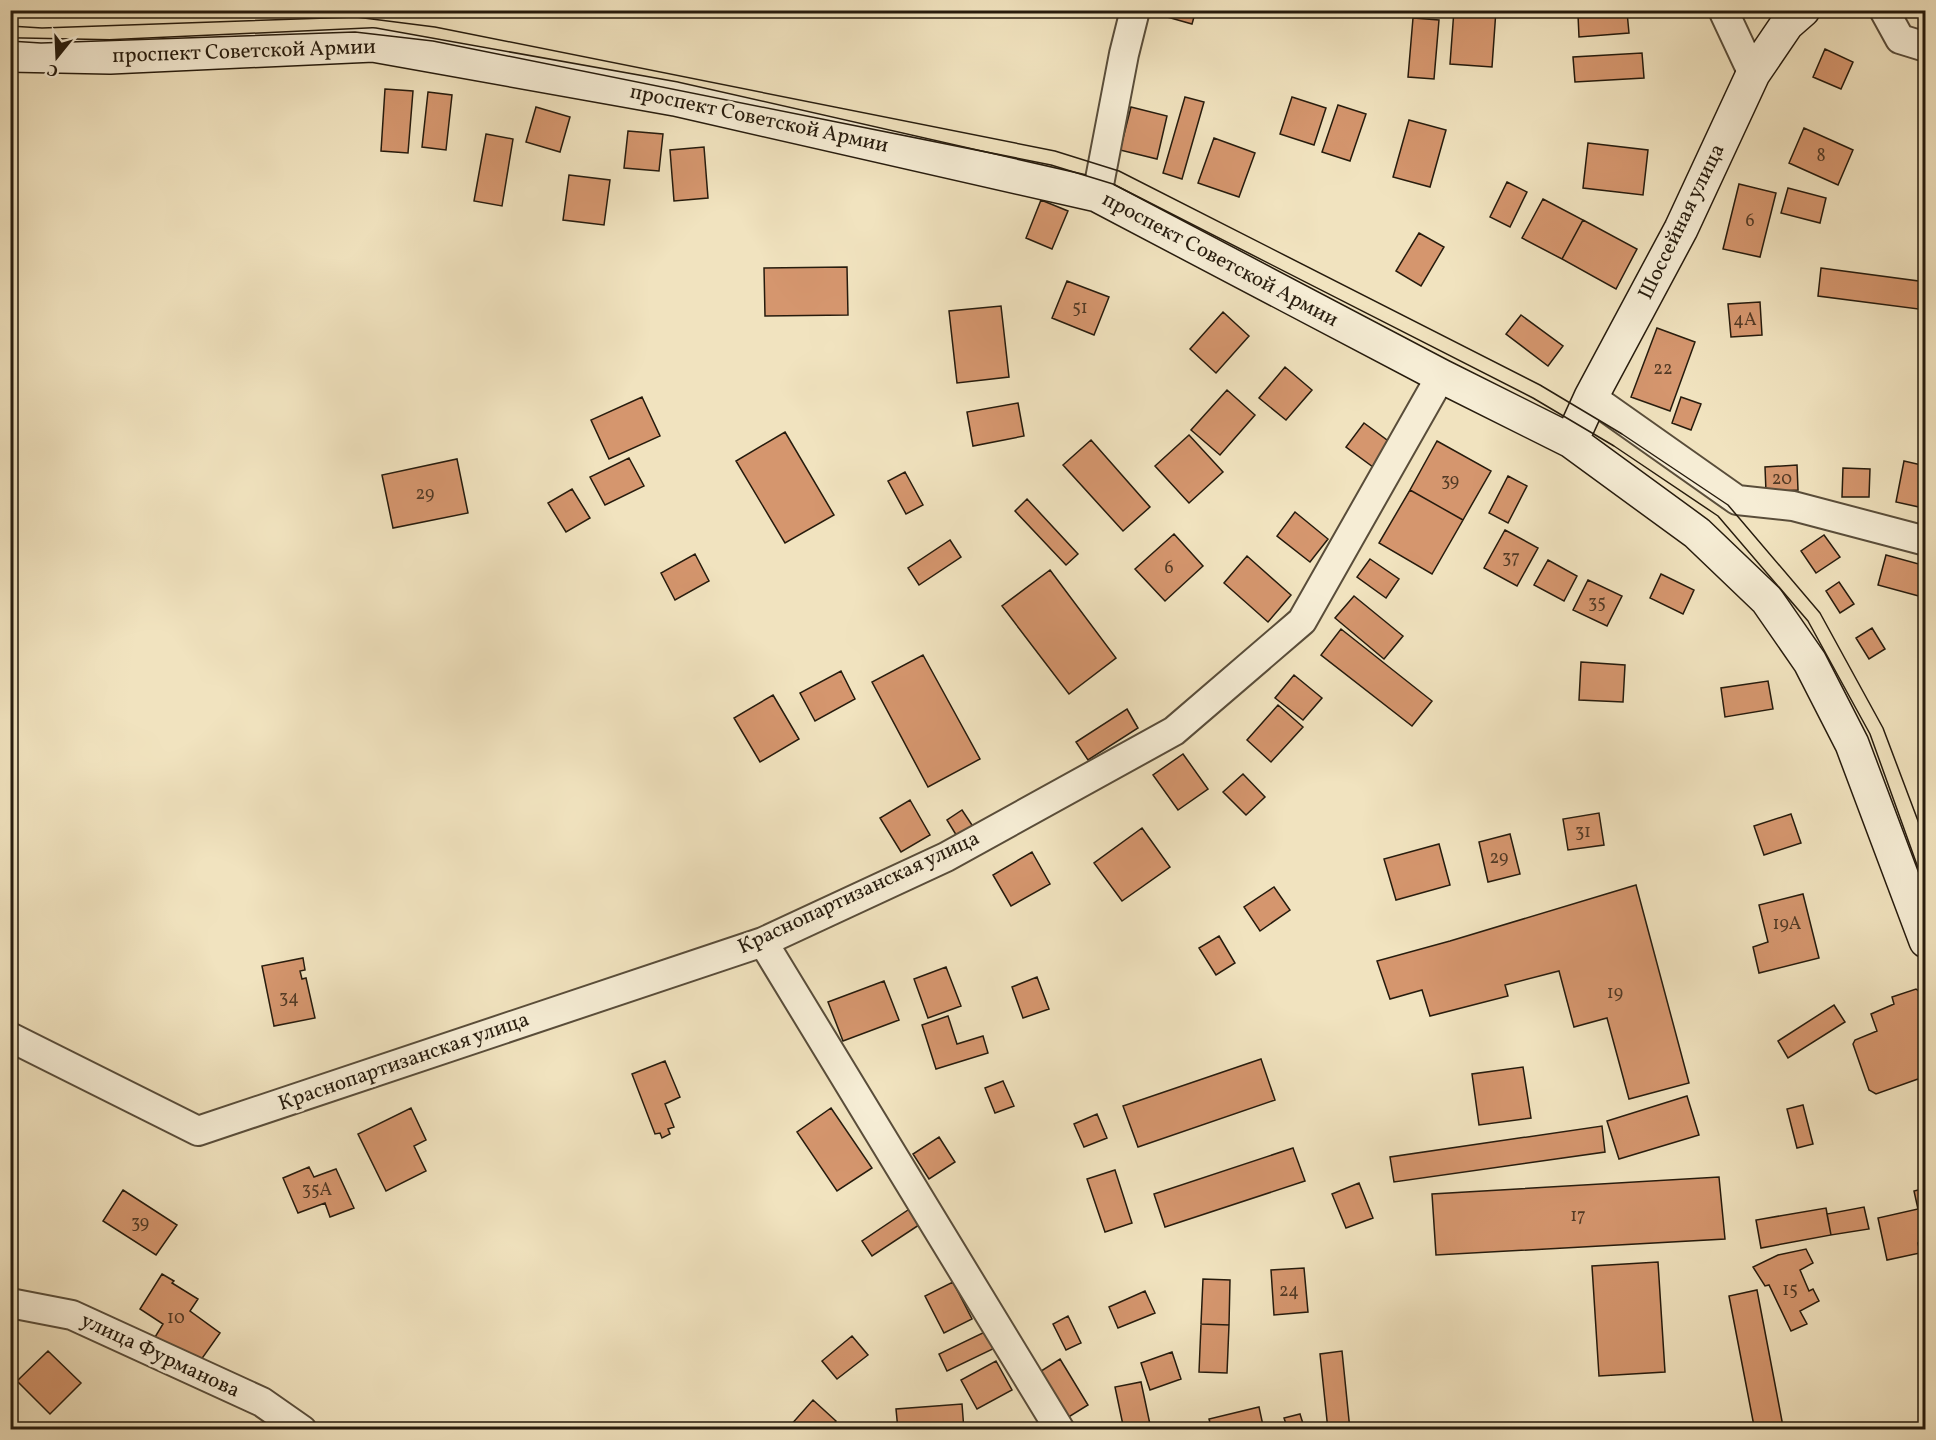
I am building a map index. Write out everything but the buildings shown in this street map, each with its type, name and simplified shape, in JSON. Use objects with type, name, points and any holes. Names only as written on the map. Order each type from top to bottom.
[{"type":"main road","name":"Шоссейная улица","points":[[1571,441],[1681,229],[1753,75],[1787,24],[1803,10]]},
{"type":"main road","name":"проспект Советской Армии","points":[[10,55],[110,57],[373,45],[675,99],[1097,195],[1441,376],[1571,441],[1697,533],[1767,600],[1809,662],[1852,744],[1925,936]]},
{"type":"street","points":[[1097,195],[1124,54],[1135,10]]},
{"type":"street","points":[[1723,10],[1753,75]]},
{"type":"street","points":[[1884,10],[1900,39],[1926,47]]},
{"type":"street","name":"Краснопартизанская улица","points":[[10,1037],[198,1131],[763,942],[946,856],[1174,731],[1302,621],[1441,376]]},
{"type":"street","points":[[1592,397],[1737,500],[1793,506],[1926,541]]},
{"type":"street","points":[[763,942],[1060,1430]]},
{"type":"street","name":"улица Фурманова","points":[[10,1303],[72,1315],[262,1402],[302,1430]]},
{"type":"tram line","points":[[10,26],[42,28],[356,17],[435,27],[1055,151],[1119,171],[1540,385],[1622,434],[1728,505],[1820,613],[1883,728],[1926,842]]},
{"type":"tram line","points":[[10,41],[41,43],[355,32],[433,41],[1051,165],[1113,184],[1533,398],[1614,446],[1718,516],[1808,621],[1870,734],[1926,890]]}]
